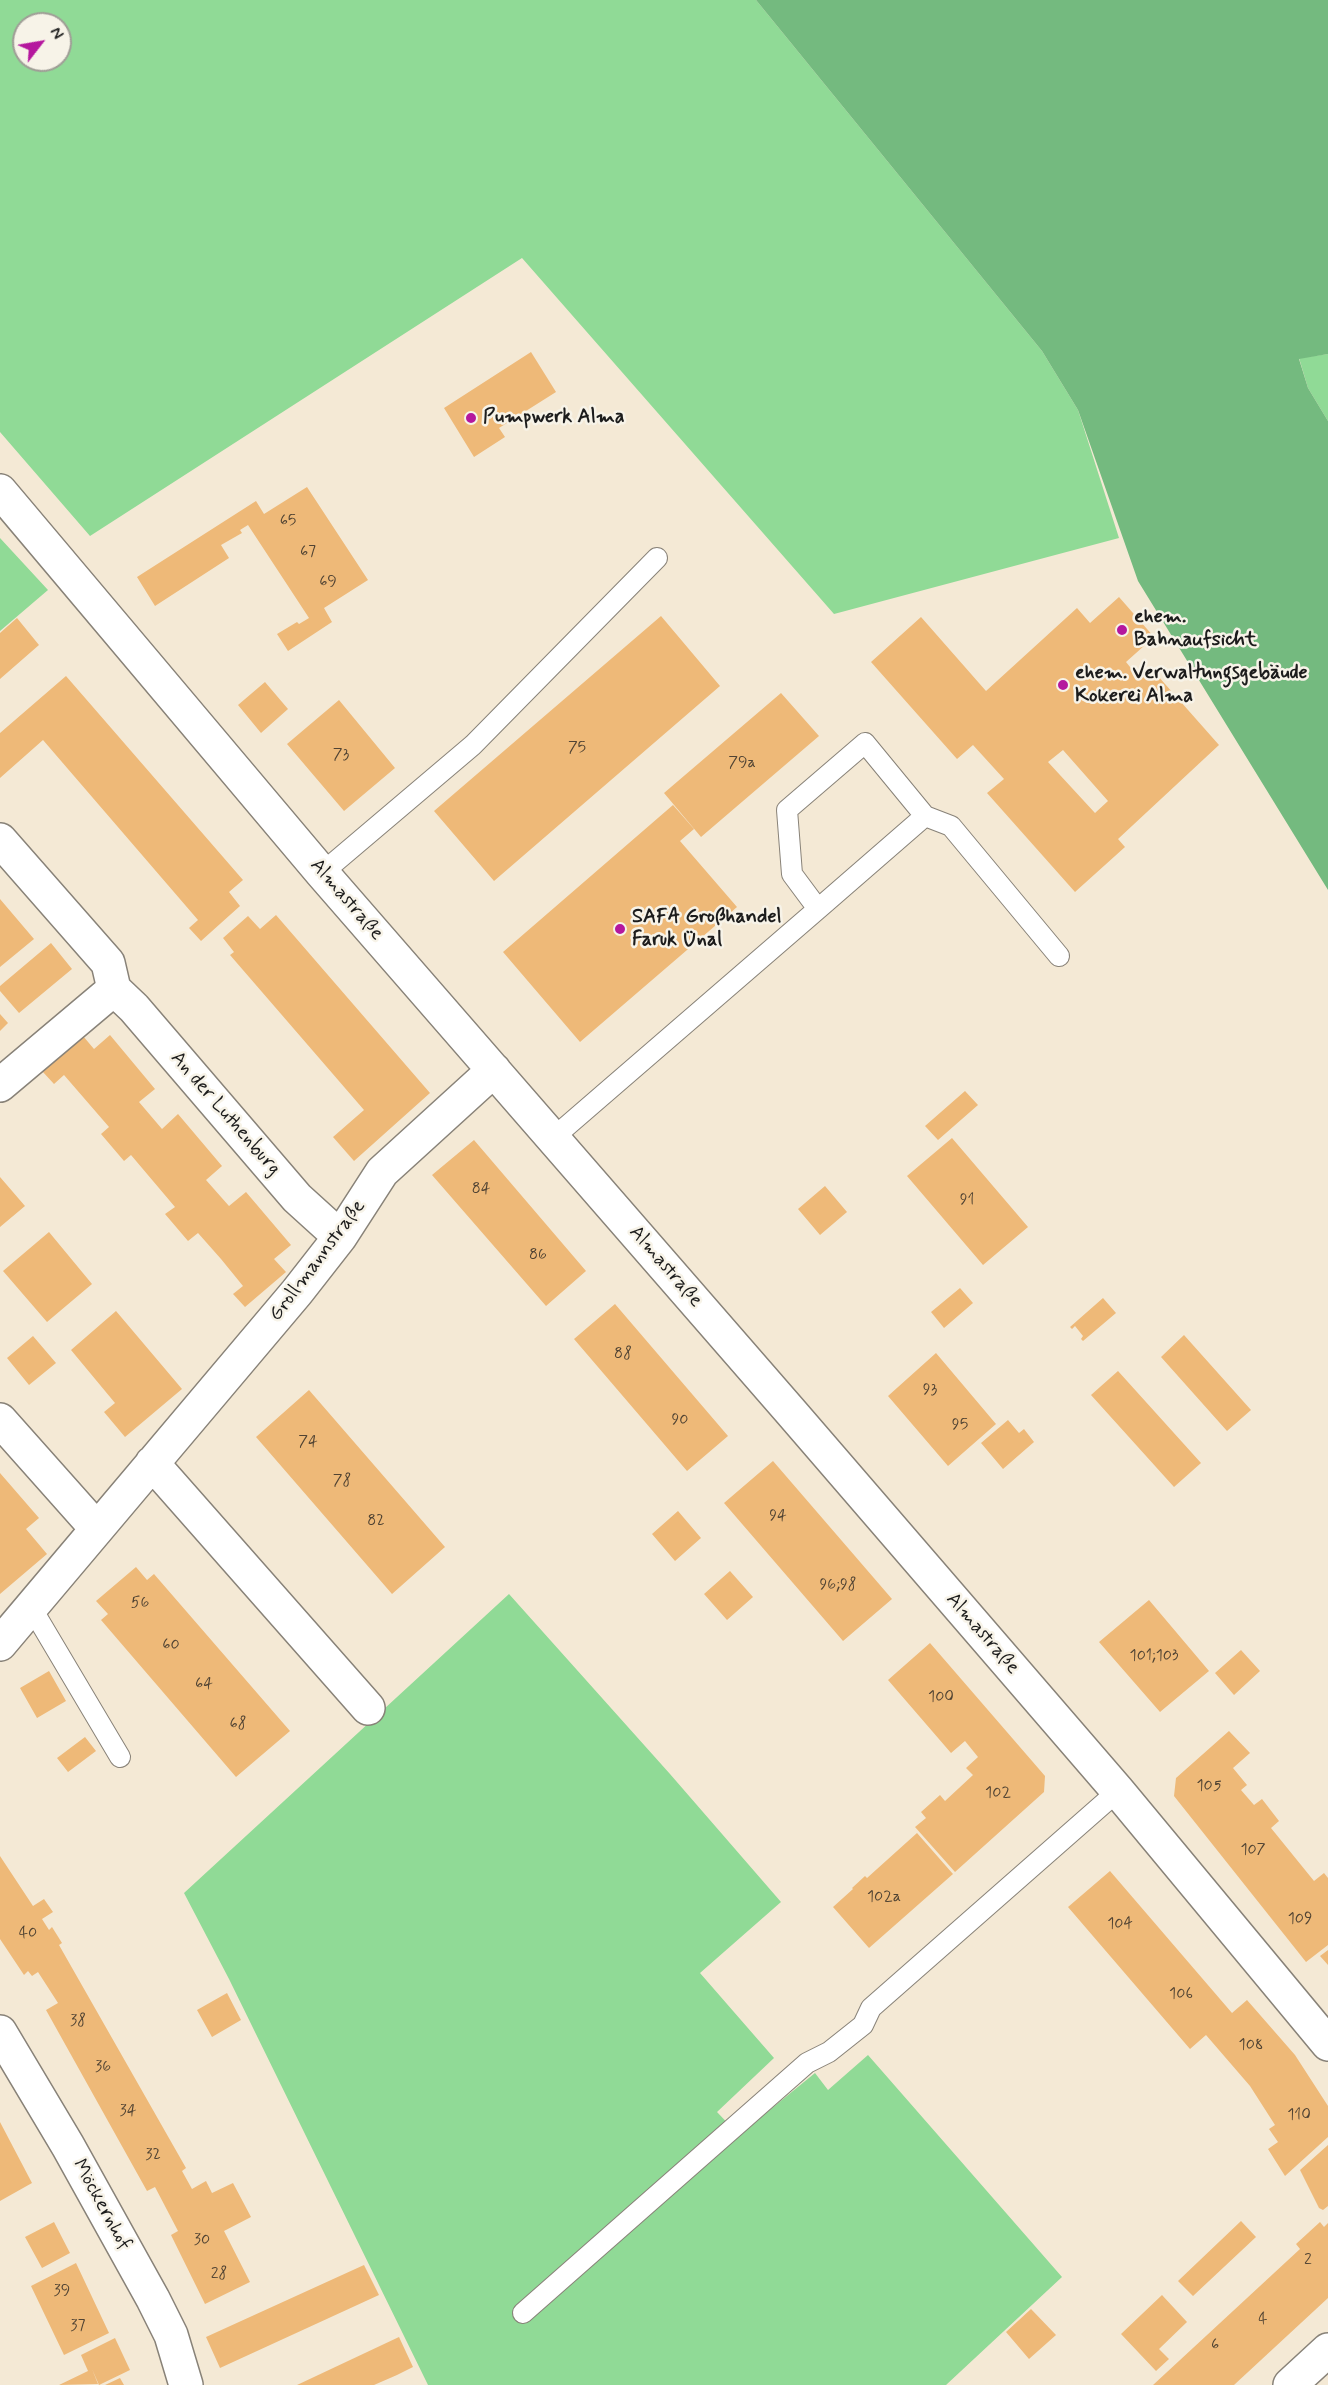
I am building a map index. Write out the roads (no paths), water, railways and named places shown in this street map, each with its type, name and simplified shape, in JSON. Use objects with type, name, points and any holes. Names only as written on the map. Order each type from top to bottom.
[{"type":"street","name":"Almastraße","points":[[0,491],[322,873],[1118,1791],[1328,2044]]},
{"type":"street","name":"An der Luthenburg","points":[[0,840],[108,963],[114,988],[134,1008],[297,1198],[340,1237]]},
{"type":"street","points":[[0,1085],[114,988]]},
{"type":"street","name":"Grollmannstraße","points":[[0,1644],[297,1293],[340,1237],[382,1172],[494,1071]]},
{"type":"street","points":[[0,1420],[97,1529]]},
{"type":"street","points":[[152,1463],[368,1708]]},
{"type":"street","name":"Möckernhof","points":[[0,2032],[68,2146],[153,2299],[171,2335],[186,2385]]},
{"type":"street","points":[[1290,2385],[1328,2350]]},
{"type":"lane","points":[[322,873],[473,746],[657,558]]},
{"type":"lane","points":[[818,909],[792,874],[787,810],[866,743],[925,816],[951,826],[1059,957]]},
{"type":"lane","points":[[553,1138],[925,816]]},
{"type":"lane","points":[[32,1607],[120,1757]]},
{"type":"lane","points":[[523,2313],[807,2063],[829,2052],[863,2025],[871,2008],[1118,1791]]},
{"type":"place","name":"Pumpwerk Alma","points":[[471,418]]},
{"type":"place","name":"ehem. Bahnaufsicht","points":[[1122,630]]},
{"type":"place","name":"ehem. Verwaltungsgebäude Kokerei Alma","points":[[1063,685]]},
{"type":"place","name":"SAFA Großhandel Faruk Ünal","points":[[620,929]]}]
